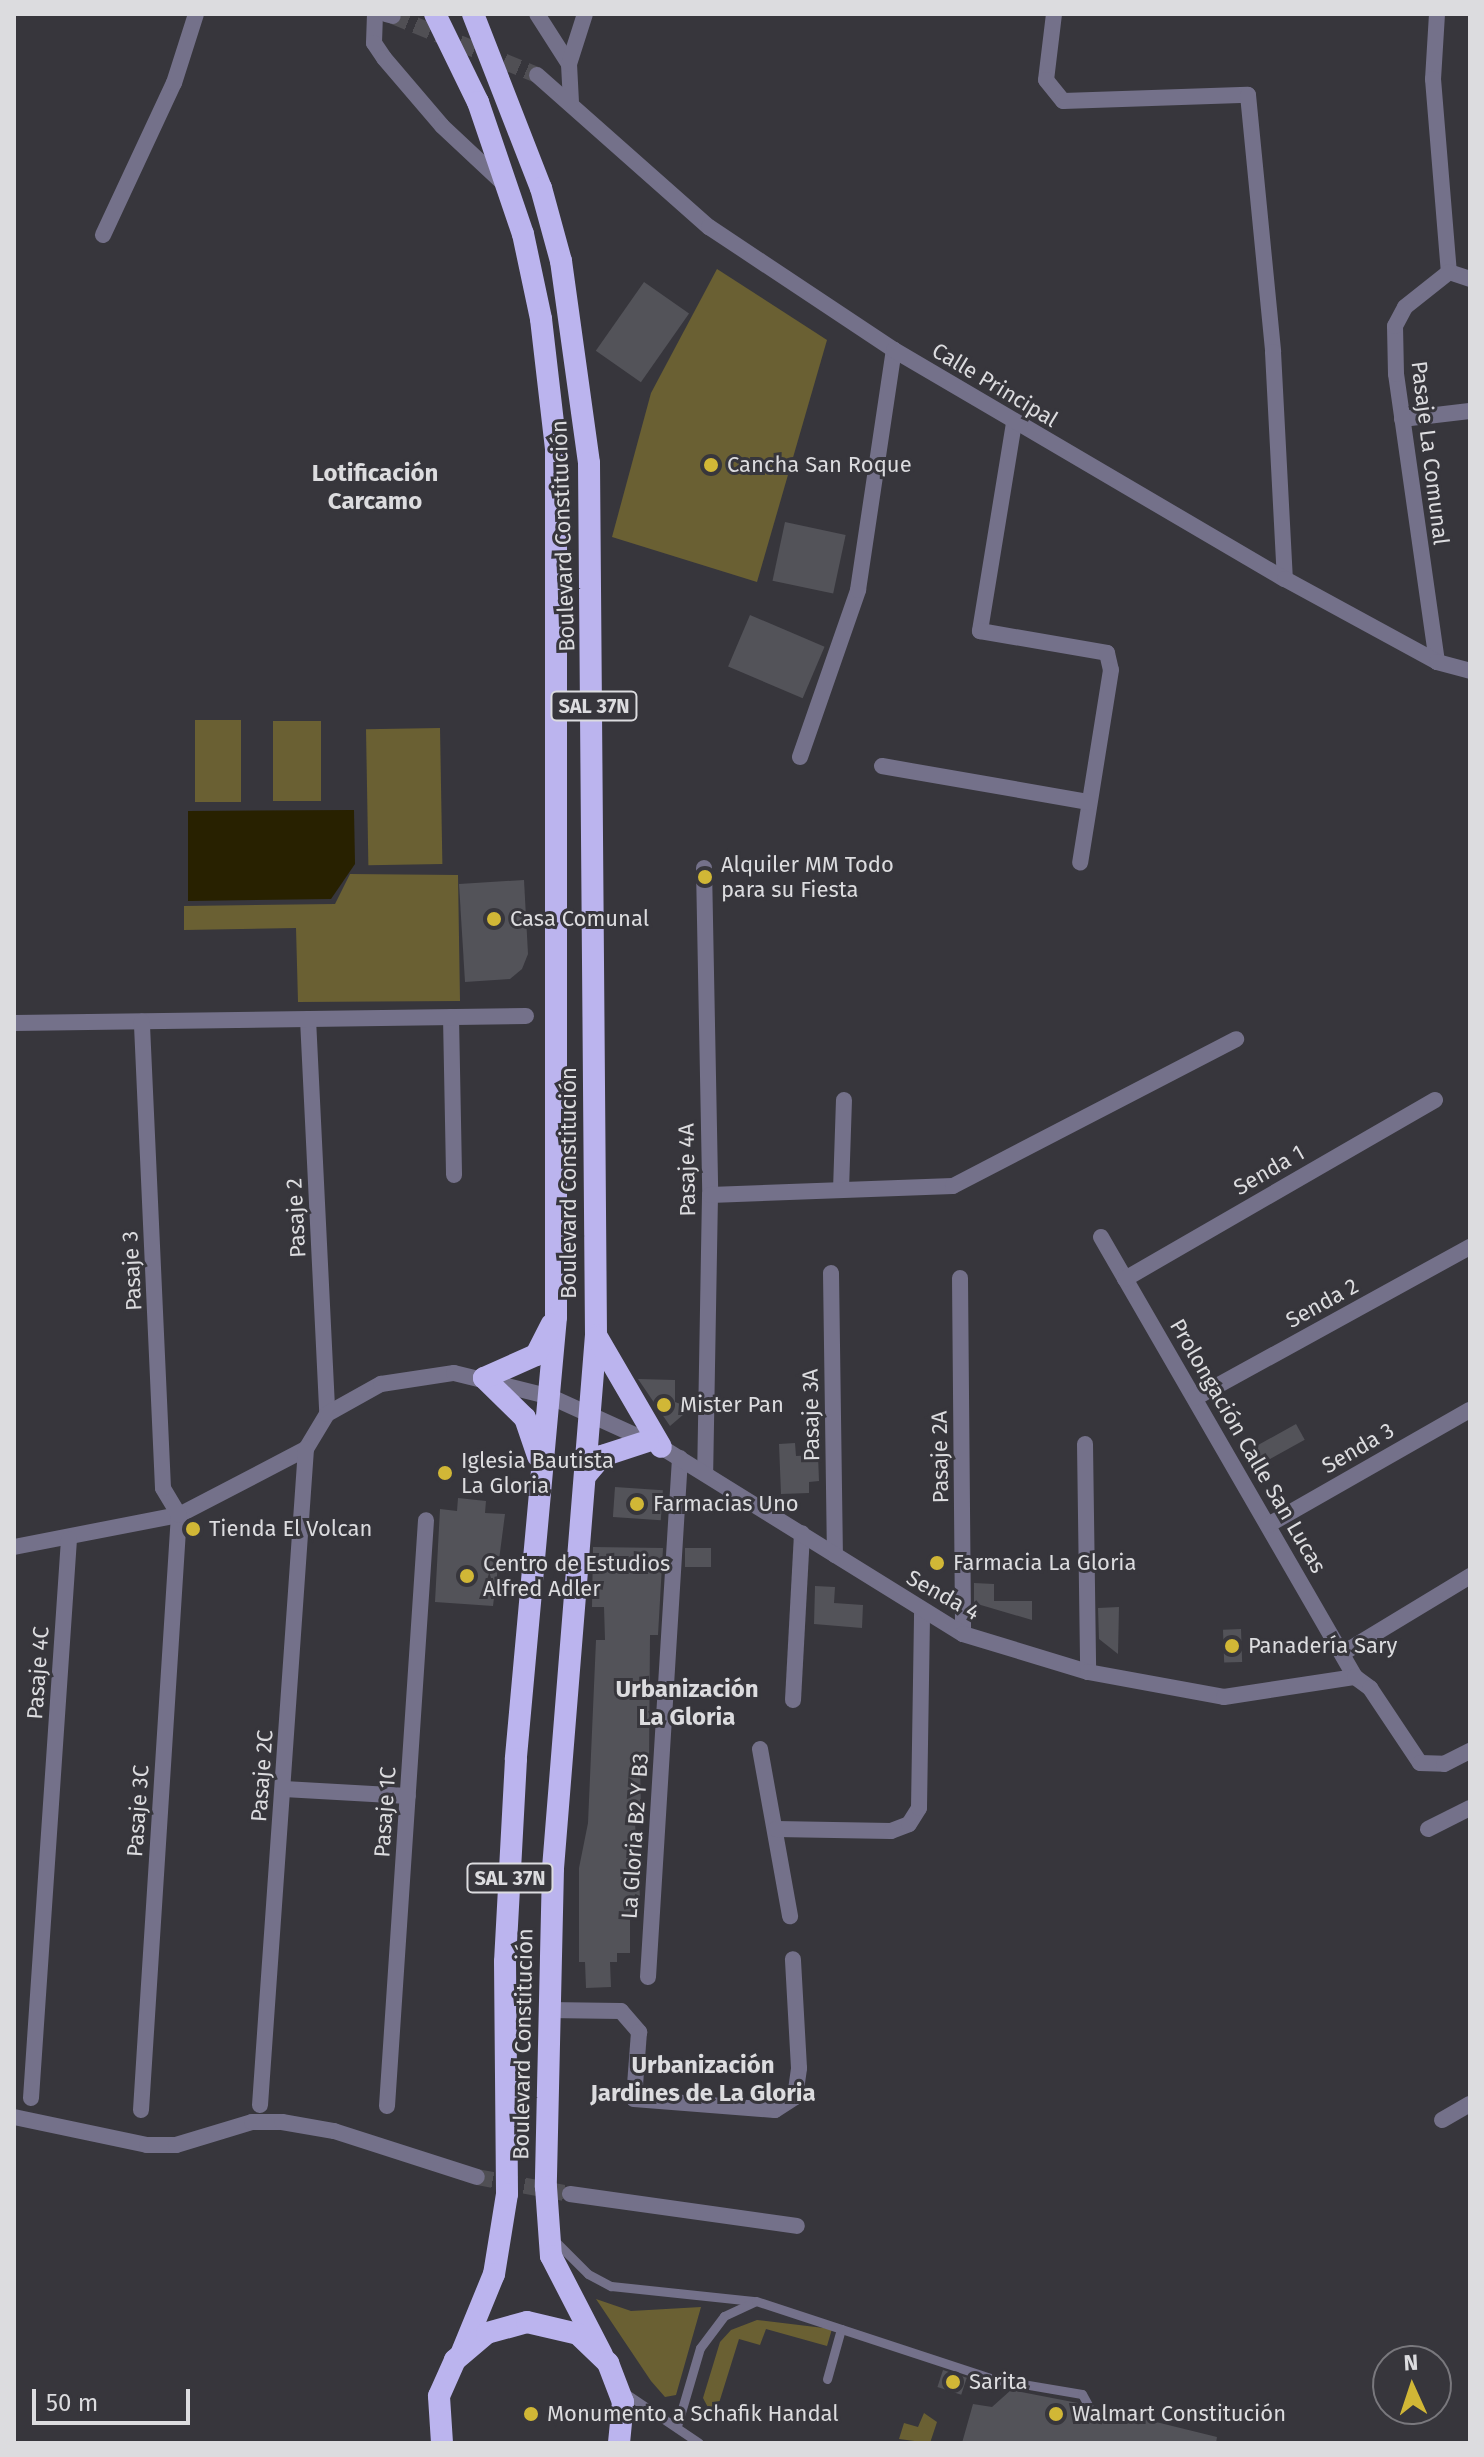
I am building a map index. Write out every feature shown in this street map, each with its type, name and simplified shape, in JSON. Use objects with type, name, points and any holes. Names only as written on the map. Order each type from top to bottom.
[{"type":"highway","name":"Boulevard Constitución","points":[[435,14],[478,102],[510,190],[541,319],[556,449],[556,1317],[505,1962],[507,2194],[494,2274],[462,2352]]},
{"type":"highway","name":"Boulevard Constitución","points":[[473,14],[541,188],[561,261],[589,463],[596,1335],[593,1416],[547,2010],[549,2234],[560,2279],[602,2355]]},
{"type":"highway","points":[[542,1474],[525,1418],[484,1378],[536,1355],[556,1317]]},
{"type":"highway","points":[[586,1476],[602,1456],[663,1448],[596,1335]]},
{"type":"highway","name":"SAL 37N","points":[[442,2443],[439,2396],[462,2352],[487,2333],[527,2322],[568,2330],[602,2355],[621,2391]]},
{"type":"highway","points":[[619,2443],[621,2391]]},
{"type":"street","points":[[103,235],[174,83],[196,14]]},
{"type":"street","points":[[375,14],[374,43],[384,58],[442,126],[510,190]]},
{"type":"street","points":[[537,14],[569,64]]},
{"type":"street","points":[[571,101],[569,64],[585,14]]},
{"type":"street","points":[[1054,14],[1046,80],[1063,101],[1248,95],[1273,352],[1285,579]]},
{"type":"street","points":[[1437,14],[1433,79],[1449,272],[1470,279]]},
{"type":"street","name":"Calle Principal","points":[[537,75],[571,101],[709,227],[894,350],[1285,579],[1437,662],[1470,671]]},
{"type":"street","name":"Pasaje La Comunal","points":[[1437,662],[1402,419],[1395,326],[1405,307],[1449,272]]},
{"type":"street","points":[[800,757],[858,590],[894,350]]},
{"type":"street","points":[[1402,419],[1470,411]]},
{"type":"street","points":[[1014,423],[980,631],[1107,653],[1111,670],[1080,863]]},
{"type":"street","points":[[882,766],[1089,802]]},
{"type":"street","name":"Pasaje 4A","points":[[704,868],[710,1195],[705,1473]]},
{"type":"street","points":[[14,1023],[526,1016]]},
{"type":"street","points":[[451,1017],[454,1175]]},
{"type":"street","name":"Pasaje 2","points":[[308,1019],[327,1414]]},
{"type":"street","name":"Pasaje 3","points":[[142,1021],[163,1488],[179,1515]]},
{"type":"street","points":[[710,1195],[953,1186],[1236,1039]]},
{"type":"street","points":[[841,1190],[844,1100]]},
{"type":"street","name":"Senda 1","points":[[1125,1279],[1435,1100]]},
{"type":"street","name":"Prolongación Calle San Lucas","points":[[1101,1237],[1355,1677],[1370,1688],[1420,1763],[1444,1764],[1470,1751]]},
{"type":"street","name":"Senda 2","points":[[1195,1398],[1470,1247]]},
{"type":"street","name":"Pasaje 3A","points":[[831,1273],[835,1555]]},
{"type":"street","name":"Pasaje 2A","points":[[960,1278],[963,1634]]},
{"type":"street","name":"Senda 4","points":[[327,1414],[381,1384],[454,1373],[484,1378],[551,1397],[663,1448],[802,1533],[922,1612],[963,1634],[1088,1672],[1224,1697],[1355,1677]]},
{"type":"street","name":"Senda 3","points":[[1268,1525],[1470,1410]]},
{"type":"street","points":[[14,1547],[69,1539],[179,1515],[306,1449],[327,1414]]},
{"type":"street","points":[[1085,1444],[1088,1672]]},
{"type":"street","name":"La Gloria B2 Y B3","points":[[648,1977],[663,1448]]},
{"type":"street","name":"Pasaje 2C","points":[[260,2105],[306,1449]]},
{"type":"street","name":"Pasaje 3C","points":[[141,2110],[179,1515]]},
{"type":"street","name":"Pasaje 1C","points":[[387,2106],[426,1520]]},
{"type":"street","points":[[793,1700],[802,1533]]},
{"type":"street","name":"Pasaje 4C","points":[[31,2098],[69,1539]]},
{"type":"street","points":[[1343,1653],[1470,1576]]},
{"type":"street","points":[[776,1829],[891,1831],[909,1824],[919,1808],[922,1612]]},
{"type":"street","points":[[760,1749],[790,1916]]},
{"type":"street","points":[[284,1789],[408,1796]]},
{"type":"street","points":[[1428,1829],[1470,1808]]},
{"type":"street","points":[[547,2010],[621,2011],[639,2032],[634,2099],[775,2110],[795,2097],[799,2068],[793,1959]]},
{"type":"street","points":[[1442,2120],[1470,2104]]},
{"type":"street","points":[[14,2117],[147,2145],[176,2145],[252,2122],[282,2122],[334,2131],[477,2177]]},
{"type":"street","points":[[570,2194],[797,2226]]},
{"type":"lane","points":[[549,2234],[588,2274],[611,2286],[756,2301],[993,2379],[1061,2387],[1082,2394],[1088,2405]]},
{"type":"lane","points":[[677,2426],[700,2348],[724,2316],[756,2301]]},
{"type":"lane","points":[[827,2379],[841,2329]]},
{"type":"lane","points":[[621,2391],[699,2443]]},
{"type":"shaded area","name":"Cancha San Roque","points":[[717,269],[827,340],[757,582],[612,537],[651,393]]},
{"type":"shaded area","points":[[195,720],[241,720],[241,802],[195,802]]},
{"type":"shaded area","points":[[273,721],[321,721],[321,801],[273,801]]},
{"type":"shaded area","points":[[440,728],[442,864],[368,865],[366,729]]},
{"type":"shaded area","points":[[354,810],[355,864],[331,899],[188,901],[188,811]]},
{"type":"shaded area","points":[[350,874],[458,875],[460,1001],[298,1002],[296,928],[184,930],[184,906],[335,904]]},
{"type":"shaded area","points":[[596,2299],[631,2311],[701,2307],[676,2395],[665,2397],[651,2381]]},
{"type":"shaded area","points":[[757,2320],[832,2329],[827,2346],[766,2329],[760,2345],[739,2339],[714,2419],[703,2398],[720,2342],[731,2330]]},
{"type":"shaded area","points":[[924,2413],[937,2422],[930,2443],[899,2439],[904,2423],[918,2427]]},
{"type":"building","points":[[644,282],[689,314],[641,382],[596,351]]},
{"type":"building","points":[[785,522],[846,535],[833,594],[773,581]]},
{"type":"building","points":[[750,615],[825,647],[803,698],[728,667]]},
{"type":"building","name":"Casa Comunal","points":[[524,880],[528,954],[522,969],[510,979],[465,982],[459,884]]},
{"type":"building","name":"Mister Pan","points":[[638,1379],[675,1380],[675,1402],[691,1408],[670,1426]]},
{"type":"building","points":[[1296,1424],[1305,1440],[1259,1465],[1251,1449]]},
{"type":"building","points":[[795,1443],[796,1456],[818,1455],[819,1481],[809,1482],[809,1493],[781,1494],[779,1444]]},
{"type":"building","name":"Farmacias Uno","points":[[615,1487],[663,1490],[661,1520],[613,1517]]},
{"type":"building","points":[[458,1498],[486,1501],[485,1513],[505,1514],[493,1606],[435,1602],[440,1509],[457,1511]]},
{"type":"building","points":[[593,1547],[663,1548],[658,1635],[650,1635],[649,1764],[640,1764],[641,1808],[634,1808],[640,1897],[634,1897],[630,1913],[630,1953],[617,1953],[617,1962],[610,1962],[611,1987],[586,1988],[585,1962],[579,1962],[579,1868],[588,1823],[596,1640],[605,1640],[604,1607],[592,1607]]},
{"type":"building","points":[[685,1548],[711,1548],[711,1567],[685,1567]]},
{"type":"building","points":[[974,1583],[994,1584],[994,1601],[1032,1601],[1032,1620],[974,1603]]},
{"type":"building","points":[[815,1586],[835,1587],[834,1603],[863,1605],[862,1628],[814,1624]]},
{"type":"building","points":[[1119,1607],[1118,1654],[1099,1639],[1098,1608]]},
{"type":"building","name":"Panadería Sary","points":[[1241,1629],[1242,1662],[1224,1663],[1223,1630]]},
{"type":"building","name":"Sarita","points":[[943,2370],[967,2378],[961,2395],[937,2387]]},
{"type":"building","name":"Walmart Constitución","points":[[1011,2390],[1078,2403],[1087,2412],[1095,2407],[1217,2437],[1216,2443],[962,2443],[973,2404],[992,2407]]},
{"type":"tunnel","points":[[393,16],[537,75]]},
{"type":"tunnel","points":[[477,2177],[570,2194]]},
{"type":"place","name":"Cancha San Roque","points":[[711,465]]},
{"type":"place","name":"Alquiler MM Todo para su Fiesta","points":[[705,877]]},
{"type":"place","name":"Casa Comunal","points":[[494,919]]},
{"type":"place","name":"Mister Pan","points":[[664,1405]]},
{"type":"place","name":"Iglesia Bautista La Gloria","points":[[445,1473]]},
{"type":"place","name":"Farmacias Uno","points":[[637,1504]]},
{"type":"place","name":"Tienda El Volcan","points":[[193,1529]]},
{"type":"place","name":"Farmacia La Gloria","points":[[937,1563]]},
{"type":"place","name":"Centro de Estudios Alfred Adler","points":[[467,1576]]},
{"type":"place","name":"Panadería Sary","points":[[1232,1646]]},
{"type":"place","name":"Sarita","points":[[953,2382]]},
{"type":"place","name":"Monumento a Schafik Handal","points":[[531,2414]]},
{"type":"place","name":"Walmart Constitución","points":[[1056,2414]]},
{"type":"district","name":"Lotificación Carcamo","points":[[375,488]]},
{"type":"district","name":"Urbanización La Gloria","points":[[687,1704]]},
{"type":"district","name":"Urbanización Jardines de La Gloria","points":[[703,2080]]}]
